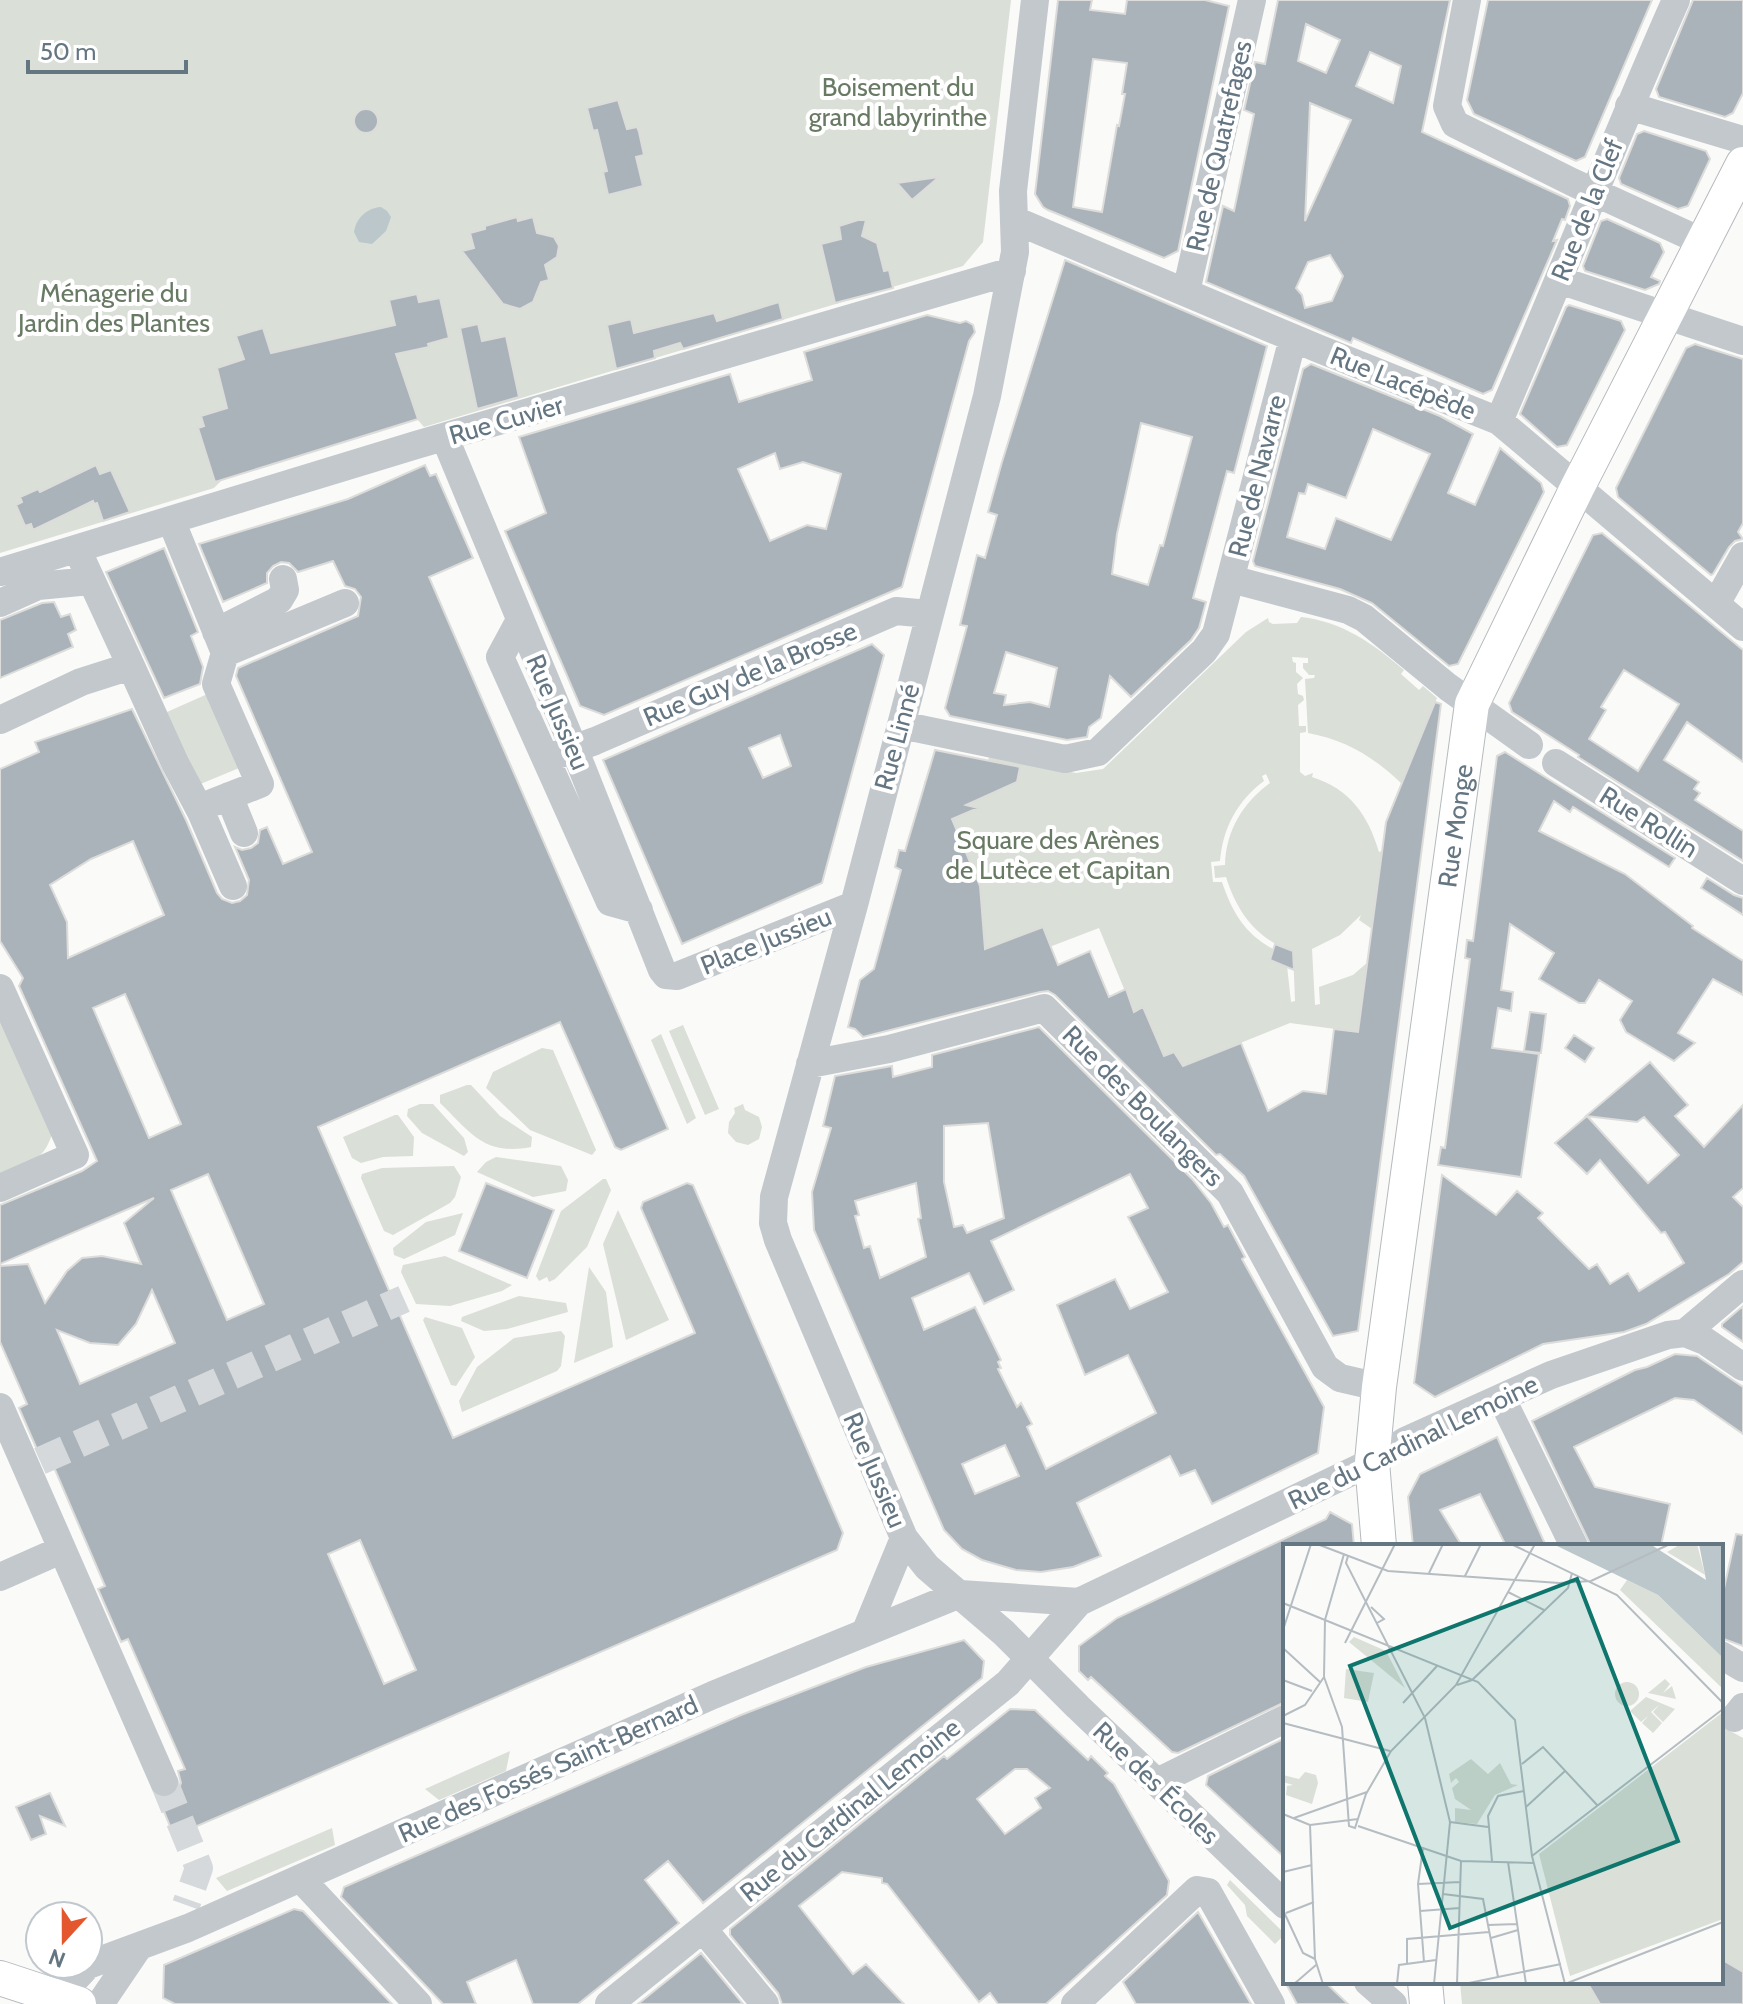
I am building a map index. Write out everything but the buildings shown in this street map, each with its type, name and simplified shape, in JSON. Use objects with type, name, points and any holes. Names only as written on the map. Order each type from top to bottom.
[{"type":"main road","name":"Rue Monge","points":[[1379,1544],[1372,1462],[1379,1387],[1472,704],[1577,488],[1743,164]]},
{"type":"main road","points":[[5,1977],[63,2001]]},
{"type":"main road","points":[[1425,1984],[1427,2004]]},
{"type":"street","name":"Rue Linné","points":[[778,1240],[773,1223],[774,1197],[987,396],[1012,271],[1013,191],[1035,0]]},
{"type":"street","name":"Rue de Quatrefages","points":[[1186,292],[1252,0]]},
{"type":"street","points":[[1467,0],[1447,106],[1450,118],[1461,129],[1703,242]]},
{"type":"street","name":"Rue de la Clef","points":[[1499,421],[1676,0]]},
{"type":"street","points":[[1629,106],[1743,140]]},
{"type":"street","name":"Rue Lacépède","points":[[1014,225],[1499,421],[1743,627]]},
{"type":"street","name":"Rue Cuvier","points":[[0,572],[85,568],[171,520],[1012,271]]},
{"type":"street","points":[[1559,280],[1743,341]]},
{"type":"street","name":"Rue de Navarre","points":[[1293,338],[1231,579],[1335,606],[1364,618],[1472,704]]},
{"type":"street","name":"Rue Jussieu","points":[[445,438],[662,970],[666,975],[677,976]]},
{"type":"street","points":[[171,520],[221,642],[216,684],[260,784],[199,808]]},
{"type":"street","points":[[1716,604],[1743,556]]},
{"type":"street","points":[[0,603],[85,568],[233,886]]},
{"type":"street","points":[[221,642],[279,600],[285,590],[283,579]]},
{"type":"street","points":[[901,725],[1065,759],[1098,752],[1194,661],[1216,634],[1231,579]]},
{"type":"street","points":[[221,642],[345,603]]},
{"type":"street","name":"Rue Guy de la Brosse","points":[[546,759],[574,750],[896,611],[929,614]]},
{"type":"street","points":[[520,620],[500,657],[610,902],[639,910]]},
{"type":"street","points":[[0,720],[81,682],[131,666]]},
{"type":"street","points":[[1472,704],[1529,745]]},
{"type":"street","name":"Rue Rollin","points":[[1556,763],[1743,881]]},
{"type":"street","points":[[229,796],[244,833]]},
{"type":"street","name":"Place Jussieu","points":[[677,976],[854,905]]},
{"type":"street","points":[[0,1188],[75,1155],[6,992]]},
{"type":"street","name":"Rue des Boulangers","points":[[810,1064],[889,1049],[1044,1008],[1230,1193],[1325,1367],[1340,1378],[1379,1387]]},
{"type":"street","name":"Rue Jussieu","points":[[778,1240],[904,1538],[927,1567],[1030,1658]]},
{"type":"street","name":"Rue du Cardinal Lemoine","points":[[609,2004],[1008,1683],[1079,1602],[1372,1462],[1405,1441],[1551,1375],[1668,1335],[1685,1333],[1743,1284]]},
{"type":"street","points":[[1685,1333],[1705,1341],[1743,1367]]},
{"type":"street","points":[[1502,1399],[1573,1544]]},
{"type":"street","points":[[0,1407],[33,1464],[61,1550],[164,1782]]},
{"type":"street","points":[[865,1633],[904,1538]]},
{"type":"street","points":[[0,1577],[61,1550]]},
{"type":"street","name":"Rue du Cardinal Lemoine","points":[[960,1594],[1079,1602]]},
{"type":"street","name":"Rue des Fossés Saint-Bernard","points":[[63,2001],[88,1965],[138,1948],[301,1879],[713,1695],[960,1594]]},
{"type":"street","points":[[1723,1656],[1743,1668]]},
{"type":"street","name":"Rue des Écoles","points":[[1030,1658],[1283,1903]]},
{"type":"street","points":[[1157,1782],[1283,1720]]},
{"type":"street","points":[[301,1879],[418,2004]]},
{"type":"street","points":[[1075,2004],[1197,1890],[1208,1892],[1271,2004]]},
{"type":"street","points":[[703,1929],[765,2004]]},
{"type":"street","points":[[100,2004],[138,1948]]},
{"type":"street","points":[[1370,1984],[1393,2004]]},
{"type":"green space","points":[[0,0],[1011,0],[983,242],[963,266],[424,427],[417,419],[222,480],[214,488],[0,553]]},
{"type":"green space","name":"Square des Arènes de Lutèce et Capitan","points":[[1301,617],[1316,620],[1356,635],[1404,670],[1401,674],[1419,690],[1423,686],[1437,698],[1402,784],[1359,751],[1308,733],[1305,679],[1314,678],[1315,675],[1309,675],[1303,668],[1308,658],[1292,657],[1296,672],[1303,678],[1297,684],[1298,694],[1304,700],[1298,705],[1299,726],[1306,726],[1306,732],[1300,733],[1300,772],[1305,776],[1313,773],[1312,777],[1347,796],[1363,815],[1379,852],[1382,851],[1372,929],[1359,920],[1361,915],[1340,935],[1312,949],[1315,1005],[1320,1004],[1319,987],[1353,975],[1368,962],[1358,1032],[1290,1023],[1171,1071],[1151,1025],[1141,1030],[1099,928],[987,971],[951,819],[977,808],[922,792],[925,780],[982,793],[989,756],[1076,773],[1103,769],[1246,632],[1268,618],[1273,624],[1297,623]],"holes":[[[1266,774],[1270,783],[1252,799],[1238,818],[1229,840],[1225,865],[1214,866],[1215,878],[1226,877],[1236,902],[1259,932],[1293,951],[1295,1001],[1291,1002],[1287,966],[1270,960],[1273,949],[1241,921],[1222,882],[1213,882],[1211,862],[1220,861],[1224,837],[1239,806],[1264,781],[1262,776]]]},
{"type":"green space","points":[[212,692],[244,766],[198,785],[167,712]]},
{"type":"green space","points":[[0,1019],[54,1127],[41,1154],[0,1174]]},
{"type":"green space","points":[[683,1025],[719,1109],[705,1115],[669,1031]]},
{"type":"green space","points":[[661,1034],[696,1118],[687,1124],[651,1040]]},
{"type":"green space","points":[[542,1048],[553,1050],[596,1150],[592,1155],[530,1130],[486,1088],[493,1072]]},
{"type":"green space","points":[[471,1085],[500,1116],[532,1137],[531,1147],[515,1149],[490,1145],[470,1132],[440,1103],[440,1095]]},
{"type":"green space","points":[[420,1104],[433,1104],[464,1138],[468,1152],[464,1156],[422,1133],[407,1116],[408,1109]]},
{"type":"green space","points":[[743,1104],[745,1110],[759,1117],[762,1127],[759,1139],[748,1145],[736,1142],[728,1133],[734,1108]]},
{"type":"green space","points":[[395,1115],[414,1137],[413,1156],[383,1157],[361,1163],[352,1158],[343,1137]]},
{"type":"green space","points":[[496,1157],[561,1166],[568,1180],[566,1191],[533,1197],[477,1172]]},
{"type":"green space","points":[[454,1166],[461,1177],[450,1203],[393,1235],[384,1231],[362,1174],[382,1168]]},
{"type":"green space","points":[[606,1179],[611,1190],[587,1247],[555,1279],[549,1282],[547,1277],[539,1281],[536,1276],[561,1211]]},
{"type":"green space","points":[[618,1210],[669,1320],[626,1340],[603,1244]]},
{"type":"green space","points":[[463,1213],[455,1235],[404,1259],[394,1255],[393,1248],[426,1222]]},
{"type":"green space","points":[[445,1256],[512,1285],[502,1291],[450,1306],[416,1304],[401,1272],[403,1265]]},
{"type":"green space","points":[[589,1267],[606,1292],[613,1347],[574,1363]]},
{"type":"green space","points":[[519,1296],[566,1303],[568,1312],[507,1329],[484,1331],[461,1321],[462,1317]]},
{"type":"green space","points":[[425,1317],[462,1328],[475,1357],[456,1386],[451,1385],[423,1320]]},
{"type":"green space","points":[[561,1331],[565,1336],[561,1366],[557,1371],[462,1412],[459,1401],[477,1367],[514,1338]]},
{"type":"green space","points":[[1723,1727],[1743,1738],[1743,1972],[1723,1960]]},
{"type":"green space","points":[[510,1751],[506,1771],[439,1800],[425,1789]]},
{"type":"green space","points":[[332,1828],[335,1845],[227,1891],[216,1878]]},
{"type":"green space","points":[[1230,1880],[1283,1932],[1275,1944],[1247,1916],[1245,1905],[1227,1885]]},
{"type":"green space","points":[[1460,1984],[1588,1984],[1600,2004],[1462,2004]]},
{"type":"shaded area","points":[[381,207],[391,217],[386,231],[372,244],[359,242],[354,232],[357,222],[367,212]]},
{"type":"tunnel","points":[[40,1461],[404,1299]]},
{"type":"tunnel","points":[[164,1782],[199,1868],[186,1905]]},
{"type":"park label","name":"Boisement du grand labyrinthe","points":[[898,102]]},
{"type":"park label","name":"Ménagerie du Jardin des Plantes","points":[[114,308]]}]
